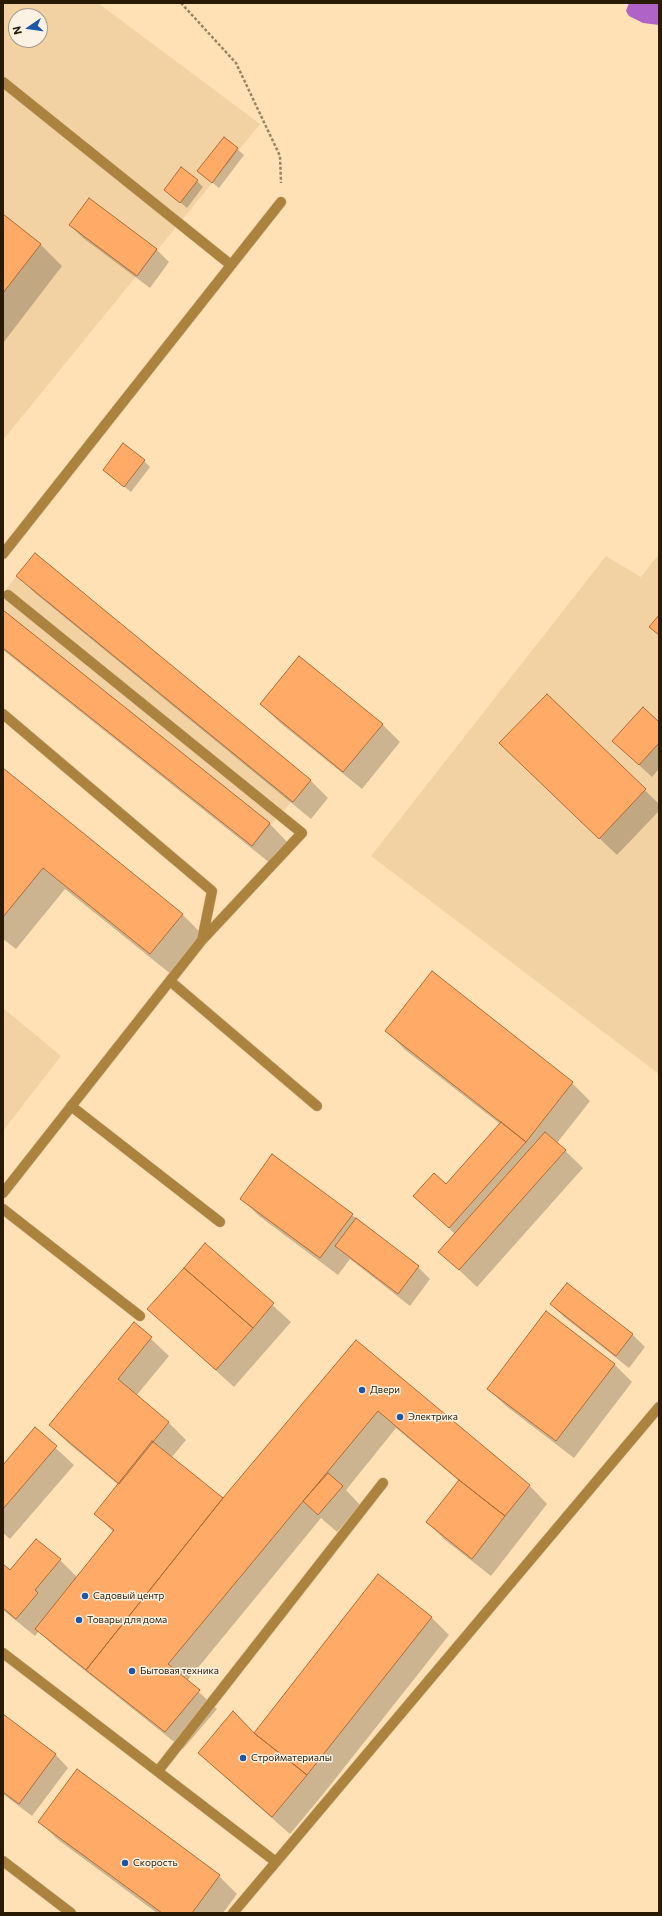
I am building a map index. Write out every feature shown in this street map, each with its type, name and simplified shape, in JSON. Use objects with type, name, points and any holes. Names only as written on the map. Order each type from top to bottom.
[{"type":"lane","points":[[3,82],[231,265]]},
{"type":"lane","points":[[3,554],[281,202]]},
{"type":"lane","points":[[3,1193],[202,940],[302,833],[8,594]]},
{"type":"lane","points":[[3,714],[212,891],[202,940]]},
{"type":"lane","points":[[170,981],[317,1106]]},
{"type":"lane","points":[[71,1106],[220,1222]]},
{"type":"lane","points":[[3,1209],[140,1316]]},
{"type":"lane","points":[[233,1913],[659,1407]]},
{"type":"lane","points":[[158,1771],[383,1483]]},
{"type":"lane","points":[[3,1653],[276,1862]]},
{"type":"lane","points":[[3,1861],[71,1913]]},
{"type":"path","points":[[181,3],[236,63],[280,156],[281,202]]},
{"type":"shaded area","points":[[3,3],[98,3],[260,124],[3,440]]},
{"type":"shaded area","points":[[629,3],[659,3],[659,25],[643,23],[629,16],[626,11]]},
{"type":"shaded area","points":[[35,553],[311,780],[252,846],[3,648],[3,593]]},
{"type":"shaded area","points":[[659,554],[659,1074],[371,856],[606,556],[641,577]]},
{"type":"shaded area","points":[[3,1008],[61,1056],[3,1131]]},
{"type":"building","points":[[224,137],[238,148],[212,183],[197,171]]},
{"type":"building","points":[[181,167],[198,180],[180,203],[164,190]]},
{"type":"building","points":[[89,198],[157,249],[137,276],[69,225]]},
{"type":"building","points":[[3,214],[41,244],[3,293]]},
{"type":"building","points":[[123,443],[145,460],[124,487],[103,470]]},
{"type":"building","points":[[35,553],[311,780],[293,802],[16,576]]},
{"type":"building","points":[[3,610],[270,823],[252,846],[3,648]]},
{"type":"building","points":[[659,615],[659,635],[649,627]]},
{"type":"building","points":[[299,656],[383,724],[343,772],[260,704]]},
{"type":"building","points":[[547,694],[646,789],[599,839],[499,743]]},
{"type":"building","points":[[643,707],[659,722],[659,743],[639,765],[612,741]]},
{"type":"building","points":[[3,768],[183,914],[150,954],[43,868],[3,917]]},
{"type":"building","points":[[432,971],[573,1082],[526,1142],[385,1031]]},
{"type":"building","points":[[501,1122],[526,1142],[449,1228],[413,1196],[434,1173],[446,1184]]},
{"type":"building","points":[[545,1132],[566,1150],[459,1270],[438,1252]]},
{"type":"building","points":[[272,1154],[353,1214],[320,1258],[240,1199]]},
{"type":"building","points":[[356,1218],[419,1266],[398,1294],[335,1246]]},
{"type":"building","points":[[205,1243],[274,1303],[253,1328],[184,1268]]},
{"type":"building","points":[[184,1268],[253,1328],[216,1370],[147,1309]]},
{"type":"building","points":[[567,1283],[633,1334],[616,1356],[550,1304]]},
{"type":"building","points":[[546,1311],[615,1364],[556,1441],[487,1389]]},
{"type":"building","points":[[134,1322],[152,1337],[118,1379],[169,1422],[119,1484],[49,1425]]},
{"type":"building","points":[[356,1340],[530,1485],[505,1516],[459,1480],[378,1411],[168,1664],[200,1690],[165,1732],[86,1670],[223,1498]]},
{"type":"building","points":[[35,1427],[57,1446],[3,1509],[3,1465]]},
{"type":"building","points":[[152,1441],[223,1498],[86,1670],[35,1629],[114,1530],[94,1514]]},
{"type":"building","points":[[328,1473],[343,1486],[318,1515],[303,1501]]},
{"type":"building","points":[[459,1480],[505,1516],[472,1559],[426,1522]]},
{"type":"building","points":[[36,1539],[61,1559],[35,1590],[38,1593],[16,1619],[3,1608],[3,1564],[10,1570]]},
{"type":"building","points":[[378,1574],[432,1617],[307,1775],[254,1733]]},
{"type":"building","points":[[233,1711],[254,1733],[307,1775],[272,1817],[198,1753]]},
{"type":"building","points":[[3,1714],[56,1754],[19,1804],[3,1792]]},
{"type":"building","points":[[77,1769],[220,1875],[192,1913],[162,1913],[38,1822]]},
{"type":"place","name":"Двери","points":[[362,1390]]},
{"type":"place","name":"Электрика","points":[[400,1417]]},
{"type":"place","name":"Садовый центр","points":[[85,1596]]},
{"type":"place","name":"Товары для дома","points":[[79,1620]]},
{"type":"place","name":"Бытовая техника","points":[[132,1671]]},
{"type":"place","name":"Стройматериалы","points":[[243,1758]]},
{"type":"place","name":"Скорость","points":[[125,1863]]}]
